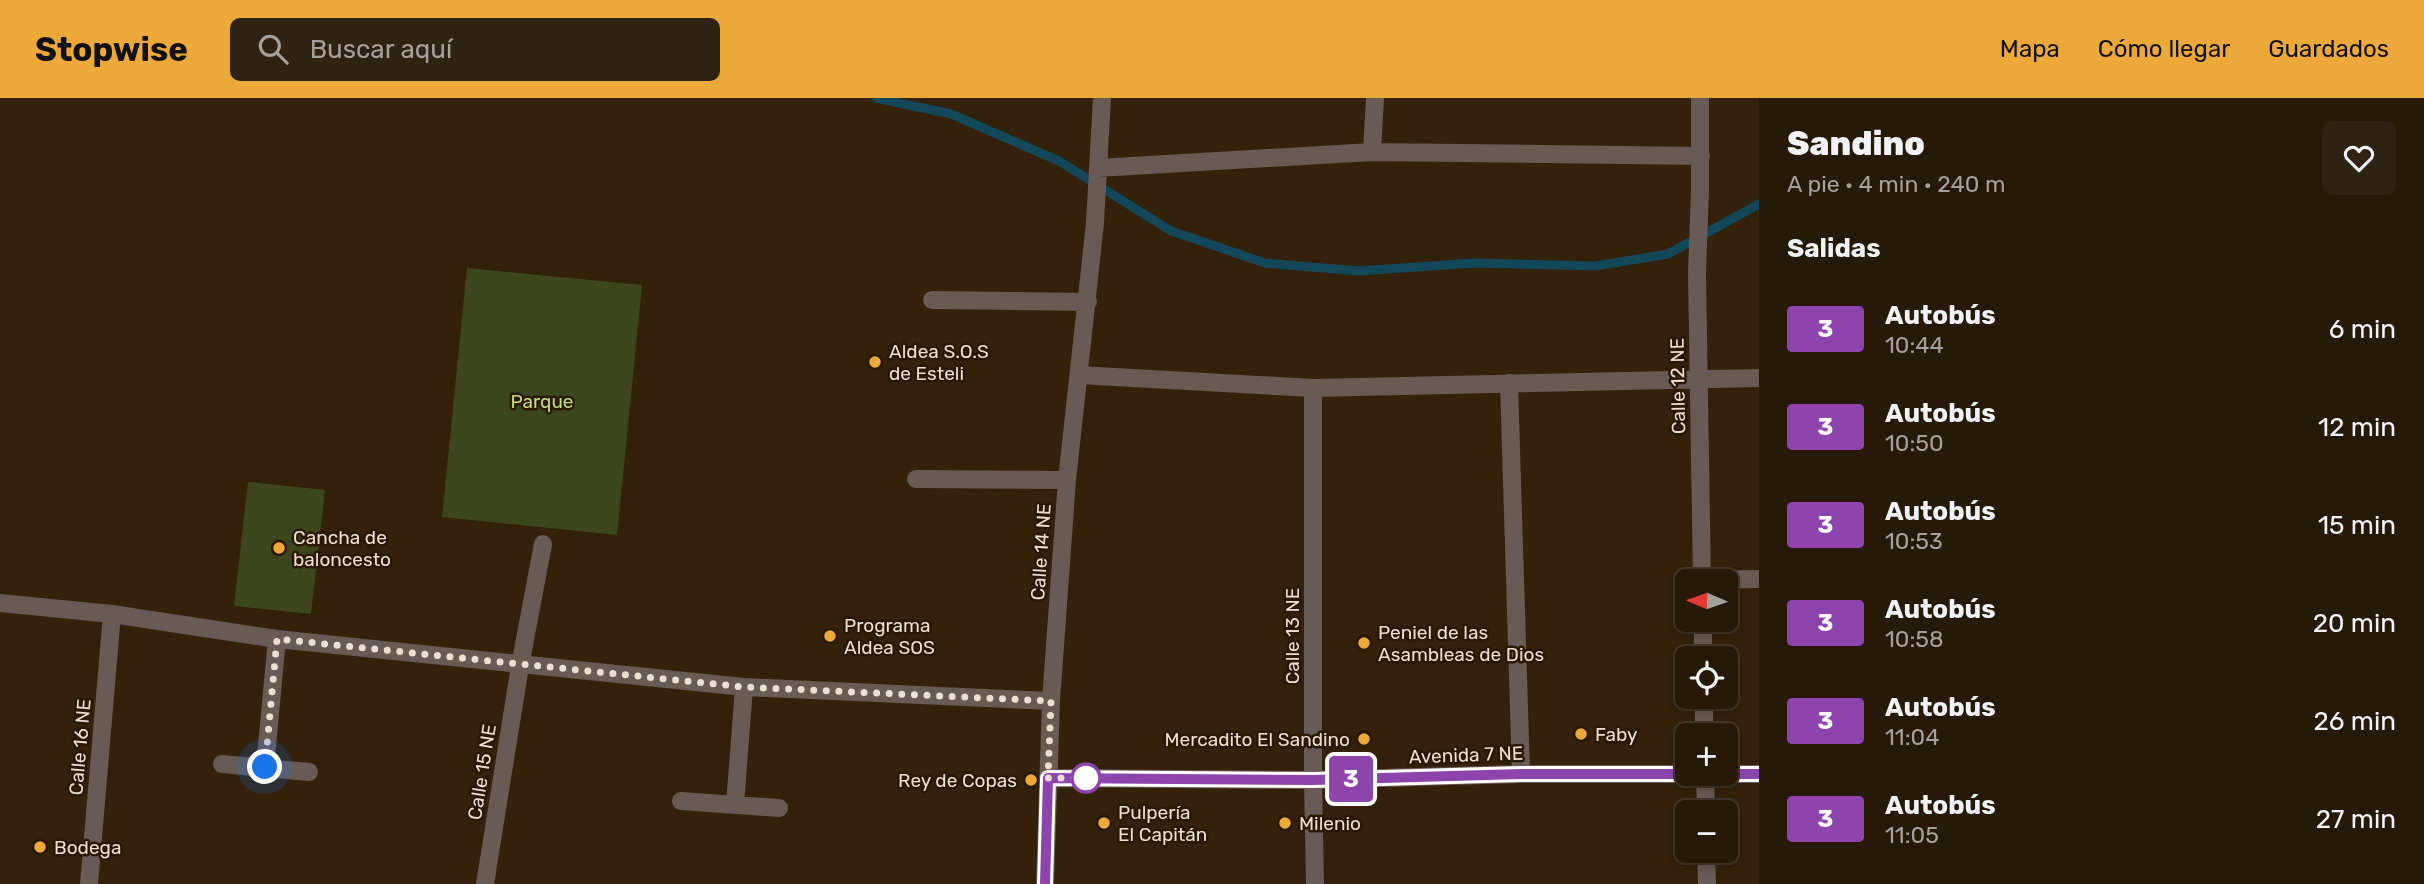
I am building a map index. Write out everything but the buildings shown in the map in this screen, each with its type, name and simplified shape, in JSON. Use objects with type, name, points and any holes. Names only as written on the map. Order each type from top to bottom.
[{"type":"street","name":"Calle 14 NE","points":[[1045,884],[1051,701],[1067,480],[1088,302],[1102,98]]},
{"type":"street","points":[[1372,152],[1375,98]]},
{"type":"street","points":[[1097,173],[1372,152],[1701,156],[1700,98]]},
{"type":"street","name":"Calle 12 NE","points":[[1701,156],[1696,273],[1702,569]]},
{"type":"street","points":[[932,300],[1088,302]]},
{"type":"street","points":[[1079,375],[1313,388],[1759,377]]},
{"type":"street","points":[[1509,383],[1521,774]]},
{"type":"street","name":"Calle 13 NE","points":[[1313,388],[1315,884]]},
{"type":"street","points":[[916,478],[1067,480]]},
{"type":"street","name":"Calle 15 NE","points":[[485,884],[542,544]]},
{"type":"street","points":[[1738,579],[1759,579]]},
{"type":"street","points":[[0,603],[112,614],[277,639],[744,687],[1051,701]]},
{"type":"street","name":"Calle 16 NE","points":[[89,884],[112,614]]},
{"type":"street","points":[[265,767],[277,639]]},
{"type":"street","points":[[735,805],[744,687]]},
{"type":"street","points":[[222,764],[309,772]]},
{"type":"street","name":"Avenida 7 NE","points":[[1048,778],[1313,780],[1521,774],[1675,774]]},
{"type":"street","name":"Avenida 7 NE","points":[[1738,774],[1759,774]]},
{"type":"street","points":[[681,801],[779,808]]},
{"type":"street","points":[[1706,863],[1707,884]]},
{"type":"green space","name":"Parque","points":[[467,268],[642,285],[617,535],[442,517]]},
{"type":"green space","name":"Cancha de baloncesto","points":[[248,482],[325,490],[311,614],[234,606]]},
{"type":"waterway","points":[[876,98],[951,114],[1059,161],[1171,231],[1265,263],[1359,271],[1474,263],[1595,266],[1668,254],[1759,204]]},
{"type":"bus line","name":"3","points":[[1045,884],[1048,778],[1313,780],[1521,774],[1759,774]]},
{"type":"place","name":"Aldea S.O.S de Esteli","points":[[875,362]]},
{"type":"place","name":"Cancha de baloncesto","points":[[279,548]]},
{"type":"place","name":"Programa Aldea SOS","points":[[830,636]]},
{"type":"place","name":"Peniel de las Asambleas de Dios","points":[[1364,643]]},
{"type":"place","name":"Faby","points":[[1581,734]]},
{"type":"place","name":"Mercadito El Sandino","points":[[1364,739]]},
{"type":"place","name":"Rey de Copas","points":[[1031,780]]},
{"type":"place","name":"Pulpería El Capitán","points":[[1104,823]]},
{"type":"place","name":"Milenio","points":[[1285,823]]},
{"type":"place","name":"Bodega","points":[[40,847]]},
{"type":"route","points":[[265,767],[277,639],[744,687],[1051,701],[1048,778],[1086,778]]}]
